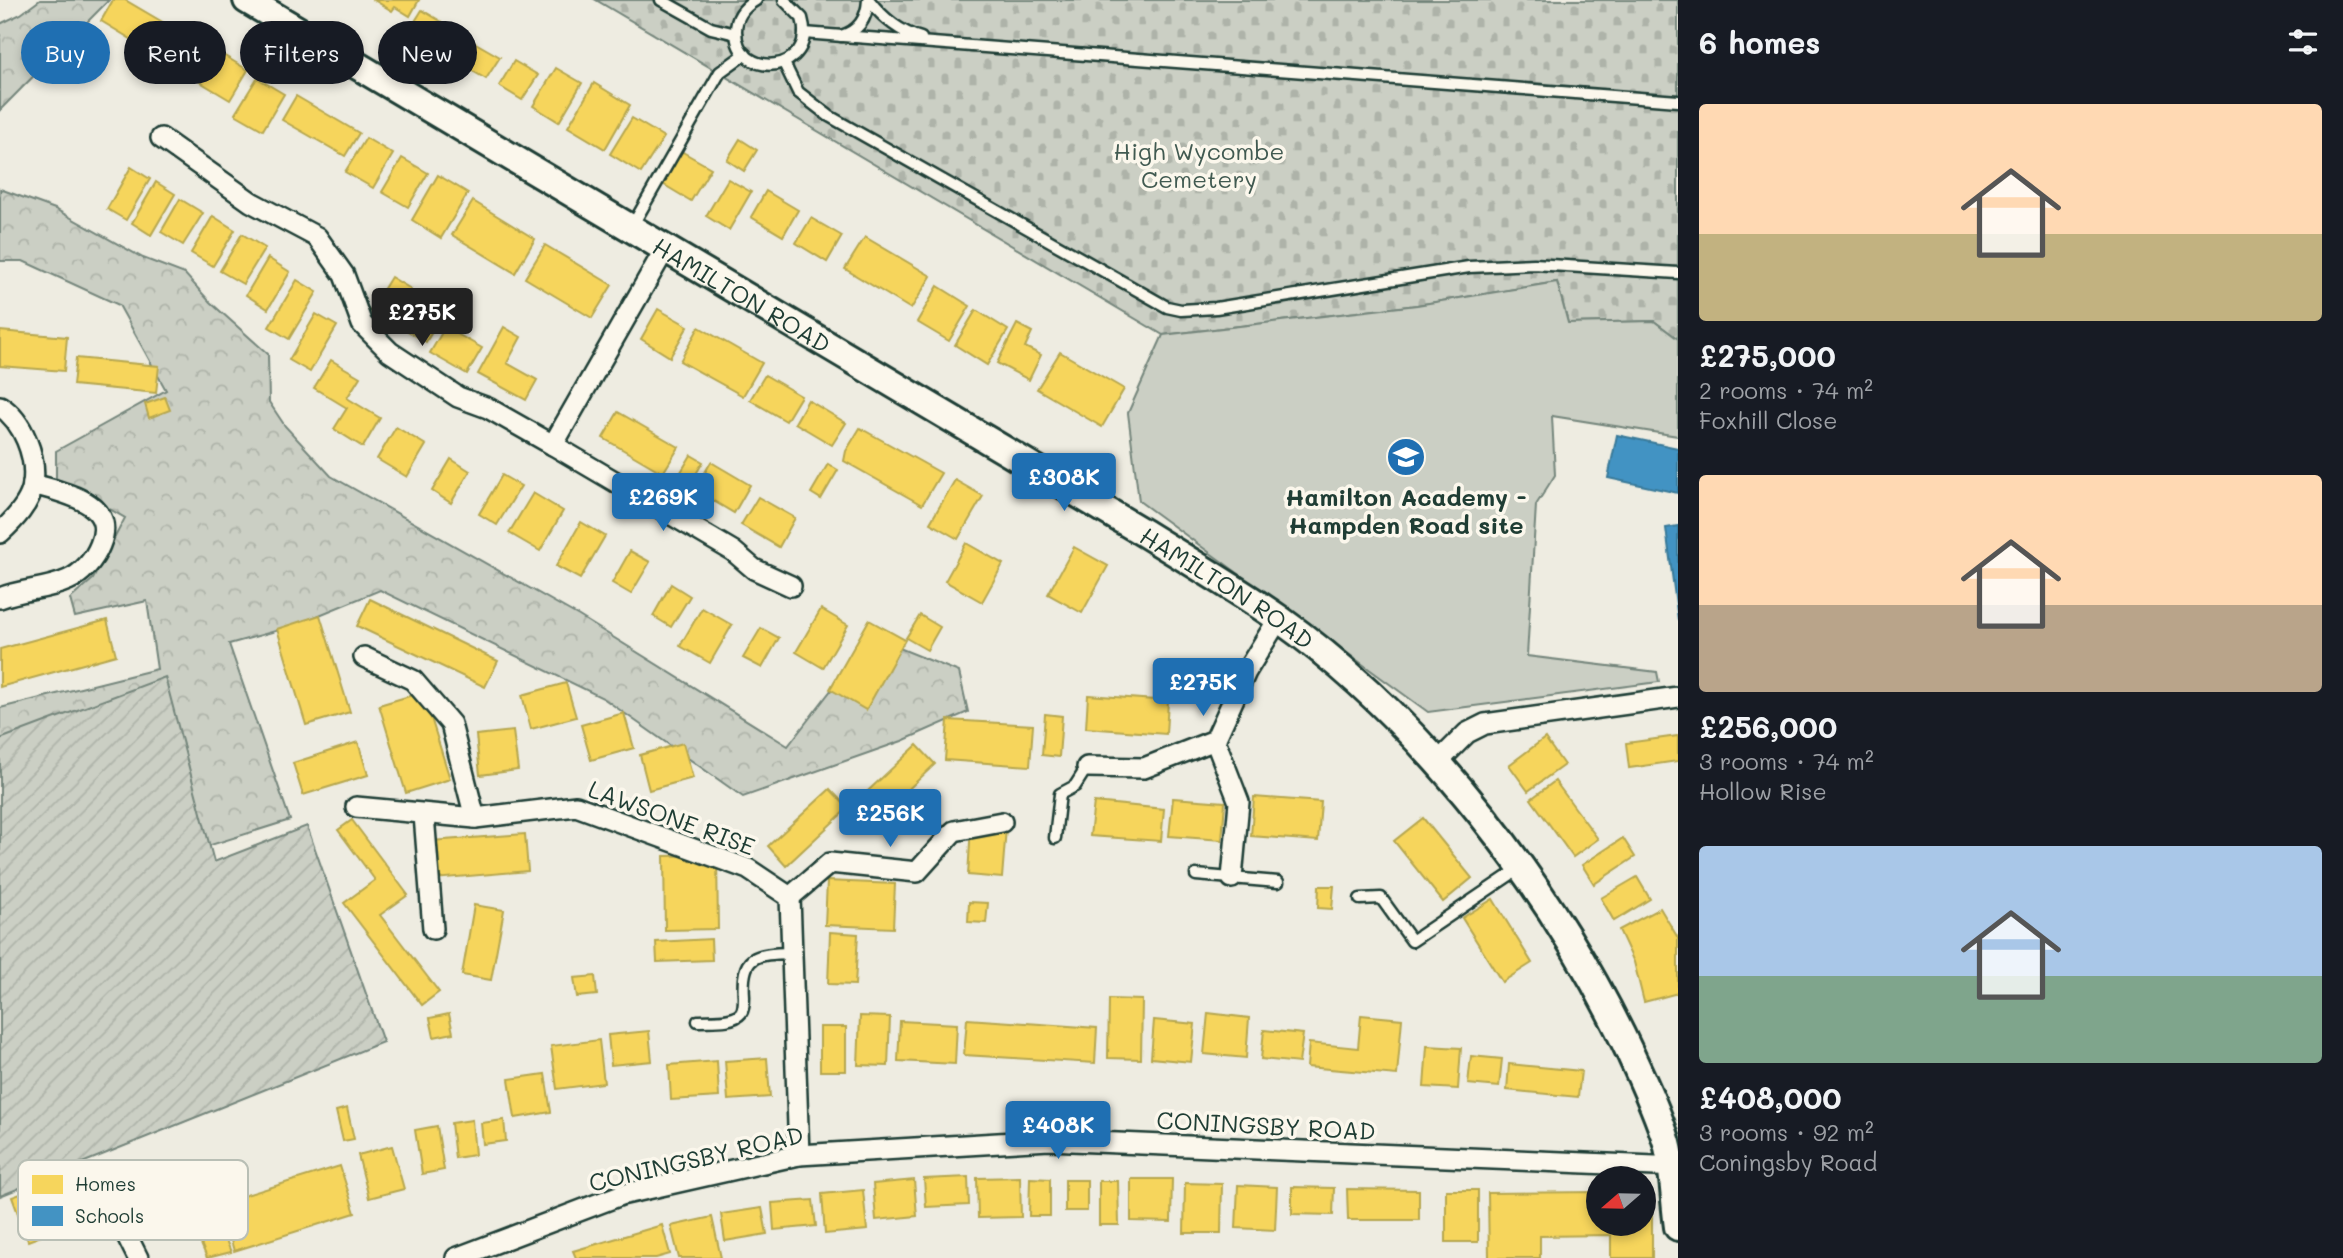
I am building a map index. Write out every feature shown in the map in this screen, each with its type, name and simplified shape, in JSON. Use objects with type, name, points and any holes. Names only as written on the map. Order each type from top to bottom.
[{"type":"street","name":"HAMILTON ROAD","points":[[247,0],[1144,533],[1279,618],[1381,705],[1437,763],[1520,867],[1603,995],[1667,1144],[1674,1167],[1678,1227]]},
{"type":"street","points":[[161,138],[251,202],[317,237],[344,275],[362,324],[390,352],[458,397],[488,408],[733,551],[754,569],[791,586]]},
{"type":"street","points":[[553,445],[665,249]]},
{"type":"street","points":[[0,407],[19,425],[27,441],[33,484],[26,502],[0,533]]},
{"type":"street","points":[[0,598],[75,576],[92,560],[104,536],[102,515],[96,508],[67,494],[33,484]]},
{"type":"street","points":[[1087,767],[1144,768],[1215,740],[1246,672],[1279,618]]},
{"type":"street","points":[[364,657],[413,680],[451,724],[475,818]]},
{"type":"street","points":[[1437,763],[1467,733],[1485,724],[1678,697]]},
{"type":"street","points":[[1215,740],[1239,802],[1232,878]]},
{"type":"street","name":"LAWSONE RISE","points":[[356,807],[475,818],[576,806],[748,869],[790,897]]},
{"type":"street","points":[[424,815],[433,929]]},
{"type":"street","points":[[799,1155],[790,897],[830,863],[917,872],[954,831],[1002,822]]},
{"type":"street","name":"CONINGSBY ROAD","points":[[456,1258],[621,1195],[799,1155],[1049,1140],[1674,1167]]},
{"type":"street","points":[[129,1240],[138,1258]]},
{"type":"lane","points":[[661,0],[711,28],[736,34]]},
{"type":"lane","points":[[756,0],[741,13],[736,34],[745,54],[763,65],[784,62],[800,49],[804,33],[802,18],[796,8],[784,0]]},
{"type":"lane","points":[[839,36],[856,29],[864,19],[869,0]]},
{"type":"lane","points":[[869,0],[879,13],[909,35],[938,43]]},
{"type":"lane","points":[[804,33],[1678,100]]},
{"type":"lane","points":[[631,228],[720,72],[745,54]]},
{"type":"lane","points":[[784,62],[798,92],[828,116],[1167,307],[1216,308],[1482,267],[1534,264],[1678,273]]},
{"type":"lane","points":[[1055,838],[1060,794],[1075,786],[1087,767]]},
{"type":"lane","points":[[1360,899],[1381,898],[1412,941],[1520,867]]},
{"type":"lane","points":[[1196,875],[1278,882]]},
{"type":"lane","points":[[698,1021],[732,1018],[741,1013],[744,1004],[742,975],[748,963],[758,955],[792,953]]},
{"type":"green space","points":[[40,0],[109,0],[88,21],[21,21],[21,84],[26,84],[0,110],[0,24],[21,14]]},
{"type":"green space","name":"High Wycombe Cemetery","points":[[596,0],[1678,0],[1678,339],[1654,321],[1568,323],[1557,282],[1417,305],[1163,335]]},
{"type":"green space","points":[[0,189],[55,209],[143,258],[185,274],[210,302],[268,354],[269,402],[285,426],[331,476],[579,616],[788,746],[872,637],[959,672],[968,712],[902,741],[743,797],[603,698],[380,590],[290,627],[229,644],[290,820],[125,872],[0,772],[0,708],[157,669],[147,601],[75,617],[70,599],[93,579],[125,518],[56,478],[56,451],[166,390],[119,305],[23,261],[0,261]]},
{"type":"green space","name":"Hamilton Academy - Hampden Road site","points":[[1557,282],[1568,323],[1654,321],[1678,339],[1678,436],[1552,416],[1555,475],[1536,505],[1527,656],[1657,672],[1659,682],[1428,712],[1139,501],[1128,413],[1163,335],[1417,305]]},
{"type":"green space","points":[[165,677],[214,862],[307,826],[383,1042],[90,1160],[18,1160],[18,1189],[0,1196],[0,739]]},
{"type":"building: Homes","points":[[113,0],[125,0],[161,21],[124,21],[124,35],[110,26],[110,21],[101,21]]},
{"type":"building: Homes","points":[[374,0],[419,0],[410,16],[395,7],[392,11]]},
{"type":"building: Homes","points":[[422,10],[441,21],[415,21]]},
{"type":"building: Homes","points":[[477,44],[500,57],[486,79],[477,74]]},
{"type":"building: Homes","points":[[226,57],[240,65],[240,83],[230,100],[203,84],[226,84]]},
{"type":"building: Homes","points":[[514,61],[538,75],[522,100],[499,86]]},
{"type":"building: Homes","points":[[556,68],[582,83],[559,122],[533,106]]},
{"type":"building: Homes","points":[[594,83],[630,105],[605,149],[568,127]]},
{"type":"building: Homes","points":[[253,84],[267,84],[284,94],[263,130],[235,114]]},
{"type":"building: Homes","points":[[296,96],[359,133],[345,156],[282,120]]},
{"type":"building: Homes","points":[[632,118],[664,137],[641,173],[610,154]]},
{"type":"building: Homes","points":[[366,138],[393,154],[373,188],[345,172]]},
{"type":"building: Homes","points":[[740,139],[757,150],[744,171],[727,160]]},
{"type":"building: Homes","points":[[681,151],[711,168],[691,201],[661,183]]},
{"type":"building: Homes","points":[[402,158],[428,173],[408,207],[382,192]]},
{"type":"building: Homes","points":[[131,167],[150,179],[126,220],[107,209]]},
{"type":"building: Homes","points":[[438,175],[468,193],[441,238],[412,220]]},
{"type":"building: Homes","points":[[728,179],[751,192],[729,230],[706,216]]},
{"type":"building: Homes","points":[[156,182],[175,194],[151,235],[132,223]]},
{"type":"building: Homes","points":[[766,191],[798,210],[783,236],[751,217]]},
{"type":"building: Homes","points":[[180,199],[203,213],[183,245],[161,232]]},
{"type":"building: Homes","points":[[473,201],[535,239],[515,273],[452,235]]},
{"type":"building: Homes","points":[[213,216],[235,230],[213,266],[191,253]]},
{"type":"building: Homes","points":[[811,218],[842,236],[827,262],[796,243]]},
{"type":"building: Homes","points":[[242,234],[265,248],[243,284],[220,271]]},
{"type":"building: Homes","points":[[865,237],[931,276],[911,309],[845,269]]},
{"type":"building: Homes","points":[[545,245],[612,285],[592,318],[525,278]]},
{"type":"building: Homes","points":[[268,258],[290,272],[268,309],[246,295]]},
{"type":"building: Homes","points":[[391,277],[411,289],[391,323],[370,311]]},
{"type":"building: Homes","points":[[297,280],[317,292],[289,339],[269,327]]},
{"type":"building: Homes","points":[[938,286],[970,306],[949,341],[917,322]]},
{"type":"building: Homes","points":[[415,297],[443,314],[426,342],[398,325]]},
{"type":"building: Homes","points":[[658,309],[688,326],[670,357],[641,339]]},
{"type":"building: Homes","points":[[976,310],[1008,330],[987,365],[955,345]]},
{"type":"building: Homes","points":[[316,314],[337,326],[310,372],[289,360]]},
{"type":"building: Homes","points":[[1017,324],[1032,332],[1025,347],[1041,355],[1029,380],[997,363]]},
{"type":"building: Homes","points":[[445,327],[482,348],[467,374],[430,353]]},
{"type":"building: Homes","points":[[504,327],[521,337],[507,363],[537,380],[526,400],[478,374]]},
{"type":"building: Homes","points":[[699,327],[762,363],[743,396],[680,361]]},
{"type":"building: Homes","points":[[0,331],[67,337],[64,371],[0,366]]},
{"type":"building: Homes","points":[[1060,352],[1124,389],[1102,427],[1037,389]]},
{"type":"building: Homes","points":[[76,358],[159,366],[156,393],[73,385]]},
{"type":"building: Homes","points":[[331,360],[360,377],[347,398],[380,418],[363,447],[334,429],[347,408],[314,388]]},
{"type":"building: Homes","points":[[765,375],[801,396],[786,421],[750,400]]},
{"type":"building: Homes","points":[[165,397],[170,410],[149,418],[145,404]]},
{"type":"building: Homes","points":[[808,400],[846,423],[832,445],[795,423]]},
{"type":"building: Homes","points":[[618,412],[679,447],[663,473],[603,438]]},
{"type":"building: Homes","points":[[396,427],[426,445],[407,477],[377,459]]},
{"type":"building: Homes","points":[[860,428],[941,473],[922,505],[844,461],[846,451]]},
{"type":"building: Homes","points":[[691,455],[703,462],[693,479],[681,472]]},
{"type":"building: Homes","points":[[451,459],[470,471],[451,503],[432,491]]},
{"type":"building: Homes","points":[[711,462],[750,485],[734,513],[695,490]]},
{"type":"building: Homes","points":[[828,464],[838,470],[821,499],[811,493]]},
{"type":"building: Homes","points":[[502,475],[521,486],[497,525],[479,514]]},
{"type":"building: Homes","points":[[955,480],[983,496],[958,539],[930,523]]},
{"type":"building: Homes","points":[[533,493],[563,511],[540,551],[509,533]]},
{"type":"building: Homes","points":[[758,497],[795,518],[779,547],[741,525]]},
{"type":"building: Homes","points":[[581,522],[605,536],[580,579],[556,566]]},
{"type":"building: Homes","points":[[966,543],[1003,564],[982,602],[945,581]]},
{"type":"building: Homes","points":[[1074,547],[1108,566],[1082,613],[1048,594]]},
{"type":"building: Homes","points":[[630,551],[650,562],[631,594],[612,583]]},
{"type":"building: Homes","points":[[671,584],[690,596],[671,627],[653,616]]},
{"type":"building: Homes","points":[[370,599],[498,661],[485,687],[357,626]]},
{"type":"building: Homes","points":[[702,608],[732,625],[710,663],[680,646]]},
{"type":"building: Homes","points":[[821,609],[848,625],[823,668],[796,652]]},
{"type":"building: Homes","points":[[320,615],[350,712],[306,725],[277,629]]},
{"type":"building: Homes","points":[[920,615],[940,627],[927,650],[906,638]]},
{"type":"building: Homes","points":[[107,620],[116,655],[0,687],[0,649]]},
{"type":"building: Homes","points":[[869,620],[905,640],[866,710],[830,689]]},
{"type":"building: Homes","points":[[761,628],[779,638],[762,668],[743,658]]},
{"type":"building: Homes","points":[[566,683],[576,717],[531,729],[522,695]]},
{"type":"building: Homes","points":[[423,692],[450,779],[406,793],[379,705]]},
{"type":"building: Homes","points":[[1088,695],[1168,701],[1166,734],[1086,728]]},
{"type":"building: Homes","points":[[624,713],[634,748],[591,760],[581,725]]},
{"type":"building: Homes","points":[[1045,714],[1062,716],[1059,757],[1042,755]]},
{"type":"building: Homes","points":[[948,720],[1033,725],[1030,766],[945,760]]},
{"type":"building: Homes","points":[[513,731],[518,770],[480,775],[476,735]]},
{"type":"building: Homes","points":[[1678,736],[1678,761],[1629,768],[1626,743]]},
{"type":"building: Homes","points":[[1545,738],[1564,765],[1528,791],[1509,765]]},
{"type":"building: Homes","points":[[358,742],[368,775],[303,795],[293,763]]},
{"type":"building: Homes","points":[[683,743],[693,778],[649,790],[640,755]]},
{"type":"building: Homes","points":[[917,745],[935,764],[874,822],[856,802]]},
{"type":"building: Homes","points":[[1555,781],[1598,839],[1573,857],[1531,799]]},
{"type":"building: Homes","points":[[830,789],[848,808],[786,866],[768,846]]},
{"type":"building: Homes","points":[[1254,797],[1321,802],[1318,841],[1251,836]]},
{"type":"building: Homes","points":[[1173,798],[1225,802],[1222,840],[1169,836]]},
{"type":"building: Homes","points":[[1094,802],[1164,809],[1161,841],[1090,836]]},
{"type":"building: Homes","points":[[1423,818],[1472,878],[1443,902],[1394,841]]},
{"type":"building: Homes","points":[[352,820],[408,895],[380,915],[439,992],[422,1005],[344,903],[375,880],[338,830]]},
{"type":"building: Homes","points":[[971,826],[1006,828],[1002,878],[968,875]]},
{"type":"building: Homes","points":[[525,834],[528,871],[434,879],[431,841]]},
{"type":"building: Homes","points":[[1623,838],[1635,857],[1594,884],[1582,865]]},
{"type":"building: Homes","points":[[717,855],[718,929],[665,930],[664,856]]},
{"type":"building: Homes","points":[[1637,877],[1650,899],[1614,921],[1601,898]]},
{"type":"building: Homes","points":[[827,881],[895,884],[893,928],[825,925]]},
{"type":"building: Homes","points":[[1319,886],[1334,886],[1332,909],[1318,908]]},
{"type":"building: Homes","points":[[1493,899],[1532,963],[1502,982],[1462,918]]},
{"type":"building: Homes","points":[[969,902],[988,903],[986,923],[968,922]]},
{"type":"building: Homes","points":[[474,905],[504,910],[491,980],[462,975]]},
{"type":"building: Homes","points":[[1660,908],[1678,938],[1678,993],[1644,1002],[1634,962],[1619,930]]},
{"type":"building: Homes","points":[[830,932],[858,934],[855,985],[828,984]]},
{"type":"building: Homes","points":[[711,939],[712,960],[657,962],[656,942]]},
{"type":"building: Homes","points":[[595,976],[597,995],[577,997],[574,978]]},
{"type":"building: Homes","points":[[1109,999],[1142,1000],[1141,1059],[1108,1058]]},
{"type":"building: Homes","points":[[1208,1013],[1249,1018],[1246,1058],[1204,1054]]},
{"type":"building: Homes","points":[[449,1014],[453,1033],[434,1037],[430,1018]]},
{"type":"building: Homes","points":[[1361,1015],[1402,1019],[1397,1075],[1307,1067],[1309,1043],[1358,1048]]},
{"type":"building: Homes","points":[[860,1016],[890,1017],[888,1066],[858,1065]]},
{"type":"building: Homes","points":[[967,1019],[1097,1028],[1095,1063],[964,1055]]},
{"type":"building: Homes","points":[[1154,1020],[1195,1024],[1191,1062],[1151,1058]]},
{"type":"building: Homes","points":[[900,1021],[957,1024],[955,1064],[898,1061]]},
{"type":"building: Homes","points":[[820,1027],[846,1027],[846,1071],[820,1071]]},
{"type":"building: Homes","points":[[1264,1030],[1303,1034],[1299,1063],[1261,1059]]},
{"type":"building: Homes","points":[[649,1031],[652,1061],[611,1065],[608,1035]]},
{"type":"building: Homes","points":[[599,1040],[604,1083],[557,1089],[551,1046]]},
{"type":"building: Homes","points":[[1427,1046],[1461,1048],[1458,1089],[1424,1087]]},
{"type":"building: Homes","points":[[1471,1056],[1502,1059],[1499,1087],[1468,1084]]},
{"type":"building: Homes","points":[[767,1058],[770,1097],[728,1100],[725,1061]]},
{"type":"building: Homes","points":[[717,1061],[719,1097],[671,1100],[669,1065]]},
{"type":"building: Homes","points":[[1509,1064],[1581,1071],[1578,1097],[1507,1090]]},
{"type":"building: Homes","points":[[545,1074],[551,1112],[515,1118],[509,1079]]},
{"type":"building: Homes","points":[[347,1108],[354,1139],[343,1141],[336,1111]]},
{"type":"building: Homes","points":[[472,1120],[475,1155],[455,1158],[451,1123]]},
{"type":"building: Homes","points":[[504,1120],[506,1141],[483,1144],[481,1123]]},
{"type":"building: Homes","points":[[437,1126],[444,1170],[422,1174],[415,1130]]},
{"type":"building: Homes","points":[[392,1146],[404,1189],[369,1198],[358,1155]]},
{"type":"building: Homes","points":[[340,1166],[355,1213],[234,1251],[231,1240],[248,1240],[248,1194]]},
{"type":"building: Homes","points":[[968,1177],[969,1205],[926,1207],[924,1179]]},
{"type":"building: Homes","points":[[1020,1177],[1021,1217],[978,1218],[977,1178]]},
{"type":"building: Homes","points":[[1030,1178],[1050,1179],[1050,1216],[1029,1216]]},
{"type":"building: Homes","points":[[1131,1179],[1172,1179],[1171,1222],[1131,1221]]},
{"type":"building: Homes","points":[[914,1180],[917,1216],[876,1220],[873,1184]]},
{"type":"building: Homes","points":[[1065,1180],[1087,1180],[1087,1211],[1065,1211]]},
{"type":"building: Homes","points":[[1099,1181],[1118,1181],[1119,1225],[1099,1225]]},
{"type":"building: Homes","points":[[1185,1183],[1222,1184],[1221,1233],[1184,1233]]},
{"type":"building: Homes","points":[[1238,1185],[1277,1187],[1275,1230],[1236,1228]]},
{"type":"building: Homes","points":[[1292,1187],[1334,1188],[1333,1215],[1292,1214]]},
{"type":"building: Homes","points":[[1347,1189],[1419,1190],[1419,1220],[1348,1220]]},
{"type":"building: Homes","points":[[863,1190],[867,1230],[825,1234],[822,1194]]},
{"type":"building: Homes","points":[[1446,1190],[1478,1190],[1478,1242],[1446,1242]]},
{"type":"building: Homes","points":[[1586,1192],[1586,1235],[1540,1236],[1540,1258],[1489,1258],[1488,1193]]},
{"type":"building: Homes","points":[[18,1195],[18,1214],[12,1197]]},
{"type":"building: Homes","points":[[813,1200],[816,1226],[774,1230],[772,1203]]},
{"type":"building: Homes","points":[[762,1208],[767,1234],[725,1241],[721,1214]]},
{"type":"building: Homes","points":[[712,1217],[721,1258],[679,1258],[671,1226]]},
{"type":"building: Homes","points":[[662,1225],[670,1254],[656,1258],[576,1258],[573,1251]]},
{"type":"building: Homes","points":[[1611,1236],[1652,1236],[1652,1258],[1611,1258]]},
{"type":"building: Homes","points":[[199,1240],[226,1240],[231,1252],[207,1258]]},
{"type":"building: Schools","points":[[1617,435],[1678,448],[1678,493],[1608,478]]},
{"type":"building: Schools","points":[[1678,526],[1678,620],[1666,528]]},
{"type":"place","name":"Hamilton Academy - Hampden Road site","points":[[1406,457]]}]
